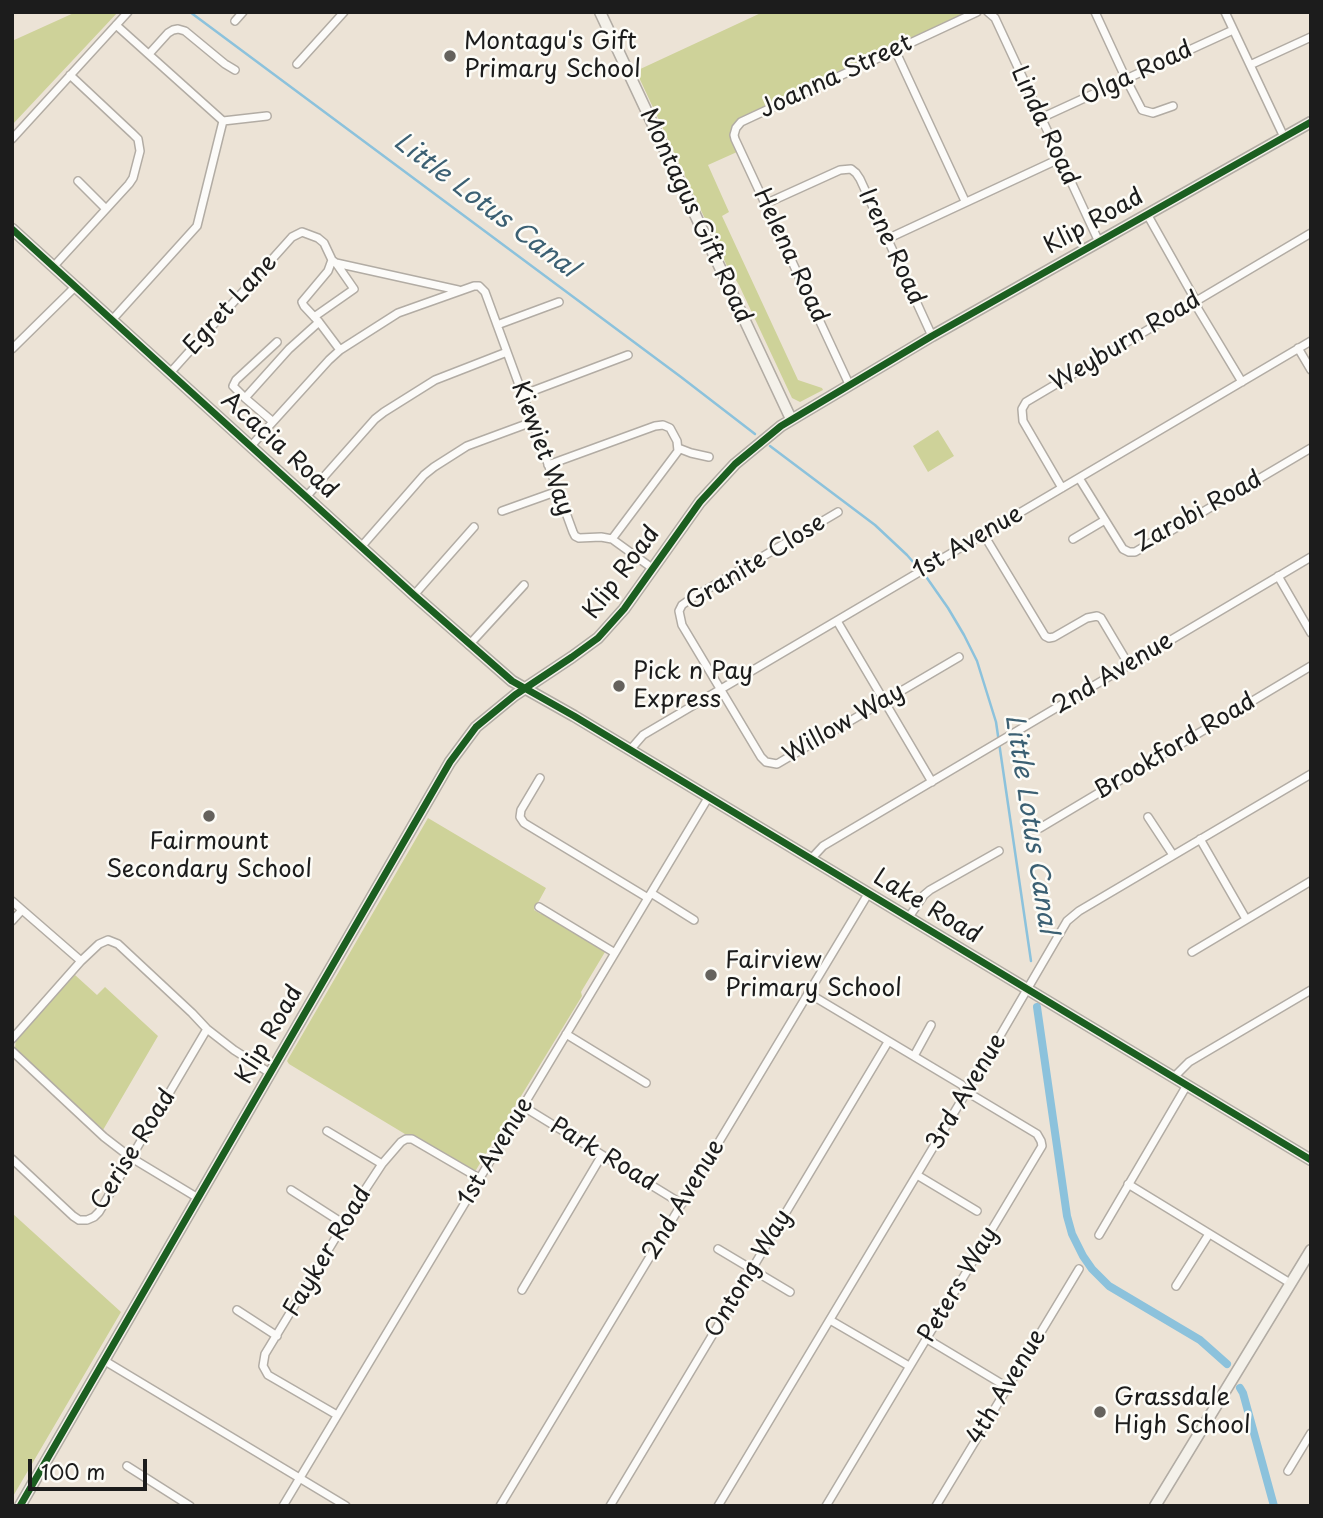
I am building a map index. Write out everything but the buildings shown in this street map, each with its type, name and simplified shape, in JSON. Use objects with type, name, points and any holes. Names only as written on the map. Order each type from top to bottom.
[{"type":"street","points":[[12,139],[128,12]]},
{"type":"street","points":[[235,21],[243,12]]},
{"type":"street","points":[[297,64],[344,12]]},
{"type":"street","name":"Montagus Gift Road","points":[[600,12],[791,419]]},
{"type":"street","name":"Joanna Street","points":[[736,128],[741,122],[977,12]]},
{"type":"street","name":"Linda Road","points":[[988,12],[995,18],[1099,242]]},
{"type":"street","points":[[1095,12],[1142,110],[1153,113],[1173,106]]},
{"type":"street","points":[[1226,12],[1284,137]]},
{"type":"street","points":[[116,25],[223,121],[267,116]]},
{"type":"street","points":[[149,54],[168,33],[178,29],[235,70]]},
{"type":"street","name":"Olga Road","points":[[1041,118],[1233,30]]},
{"type":"street","points":[[1250,65],[1311,37]]},
{"type":"street","points":[[895,50],[965,201]]},
{"type":"street","points":[[54,266],[133,178],[140,150],[140,144],[133,134],[70,75]]},
{"type":"street","points":[[112,320],[197,226],[223,121]]},
{"type":"street","name":"Klip Road","points":[[20,1506],[460,747],[482,721],[523,688],[598,638],[624,608],[700,502],[767,436],[932,336],[1311,122]]},
{"type":"street","name":"Helena Road","points":[[736,128],[735,139],[849,384]]},
{"type":"street","points":[[887,239],[1059,159]]},
{"type":"street","name":"Irene Road","points":[[765,204],[840,170],[851,169],[860,179],[932,336]]},
{"type":"street","points":[[78,181],[106,209]]},
{"type":"street","points":[[1147,214],[1198,309],[1242,382]]},
{"type":"street","name":"Acacia Road","points":[[12,229],[469,645],[523,688]]},
{"type":"street","name":"Egret Lane","points":[[170,373],[292,237],[302,232],[318,239],[324,243],[334,261]]},
{"type":"street","name":"Weyburn Road","points":[[1062,488],[1023,421],[1023,405],[1311,233]]},
{"type":"street","points":[[334,261],[460,291]]},
{"type":"street","points":[[245,398],[316,320],[354,289],[334,261]]},
{"type":"street","points":[[334,261],[302,300],[340,350]]},
{"type":"street","points":[[12,349],[76,286]]},
{"type":"street","name":"Kiewiet Way","points":[[460,291],[479,286],[485,292],[575,536],[612,539]]},
{"type":"street","points":[[251,446],[340,350],[398,313],[460,291]]},
{"type":"street","points":[[497,325],[559,302]]},
{"type":"street","points":[[12,335],[19,342]]},
{"type":"street","name":"1st Avenue","points":[[630,750],[643,735],[1311,341]]},
{"type":"street","points":[[272,421],[233,386],[276,342]]},
{"type":"street","points":[[1298,348],[1311,370]]},
{"type":"street","points":[[306,496],[384,412],[435,380],[507,352]]},
{"type":"street","points":[[523,395],[628,355]]},
{"type":"street","points":[[360,547],[434,467],[467,446],[532,422]]},
{"type":"street","points":[[548,465],[655,426],[670,428],[678,448],[673,458],[612,539],[652,568]]},
{"type":"street","points":[[678,448],[709,457]]},
{"type":"street","name":"Zarobi Road","points":[[1079,478],[1123,549],[1135,552],[1311,449]]},
{"type":"street","points":[[502,511],[558,491]]},
{"type":"street","name":"Granite Close","points":[[721,690],[682,625],[679,611],[682,605],[838,512]]},
{"type":"street","points":[[1073,539],[1105,520]]},
{"type":"street","points":[[414,595],[474,527]]},
{"type":"street","points":[[984,535],[1045,636],[1055,637],[1087,618],[1097,616],[1129,665]]},
{"type":"street","name":"2nd Avenue","points":[[811,859],[823,846],[1311,557]]},
{"type":"street","points":[[1278,576],[1311,633]]},
{"type":"street","points":[[469,645],[524,585]]},
{"type":"street","points":[[837,621],[932,782]]},
{"type":"street","name":"Willow Way","points":[[721,690],[761,757],[766,762],[777,764],[959,657]]},
{"type":"street","name":"Brookford Road","points":[[1040,828],[1311,666]]},
{"type":"street","name":"Lake Road","points":[[523,688],[1311,1160]]},
{"type":"street","name":"3rd Avenue","points":[[718,1506],[1072,916],[1311,774]]},
{"type":"street","points":[[540,778],[521,810],[520,817],[527,824],[694,920]]},
{"type":"street","name":"1st Avenue","points":[[283,1506],[708,797]]},
{"type":"street","points":[[1148,817],[1173,855]]},
{"type":"street","points":[[1200,839],[1246,919]]},
{"type":"street","points":[[909,917],[930,890],[999,851]]},
{"type":"street","points":[[1192,951],[1311,881]]},
{"type":"street","name":"2nd Avenue","points":[[500,1506],[868,894]]},
{"type":"street","points":[[12,901],[80,961]]},
{"type":"street","points":[[539,907],[615,953]]},
{"type":"street","points":[[12,921],[22,910]]},
{"type":"street","points":[[12,1039],[80,961],[106,940],[113,941],[207,1029],[270,1073]]},
{"type":"street","points":[[1174,1077],[1189,1062],[1311,990]]},
{"type":"street","points":[[808,993],[962,1085],[967,1092]]},
{"type":"street","points":[[914,1056],[931,1025]]},
{"type":"street","name":"Cerise Road","points":[[12,1159],[73,1216],[79,1220],[94,1217],[207,1029]]},
{"type":"street","points":[[566,1034],[646,1083]]},
{"type":"street","name":"Ontong Way","points":[[610,1506],[888,1042]]},
{"type":"street","points":[[12,1051],[104,1137],[130,1157],[198,1198]]},
{"type":"street","points":[[1099,1235],[1187,1085]]},
{"type":"street","name":"Peters Way","points":[[826,1506],[1042,1146],[1037,1133],[967,1092]]},
{"type":"street","name":"Park Road","points":[[524,1107],[682,1203]]},
{"type":"street","points":[[327,1130],[383,1164]]},
{"type":"street","name":"Fayker Road","points":[[337,1415],[268,1375],[262,1361],[344,1224],[383,1164],[406,1139],[412,1139],[480,1178]]},
{"type":"street","points":[[522,1290],[603,1155]]},
{"type":"street","points":[[917,1175],[977,1211]]},
{"type":"street","points":[[1128,1184],[1290,1283]]},
{"type":"street","points":[[291,1190],[344,1224]]},
{"type":"street","points":[[1176,1286],[1209,1234]]},
{"type":"street","points":[[718,1249],[790,1292]]},
{"type":"street","points":[[1155,1506],[1311,1250]]},
{"type":"street","name":"4th Avenue","points":[[936,1506],[1079,1269]]},
{"type":"street","points":[[237,1310],[277,1336]]},
{"type":"street","points":[[830,1320],[909,1366]]},
{"type":"street","points":[[928,1339],[1007,1387]]},
{"type":"street","points":[[105,1361],[346,1506]]},
{"type":"street","points":[[1288,1471],[1311,1433]]},
{"type":"street","points":[[127,1466],[176,1502],[190,1506]]},
{"type":"green space","points":[[76,12],[118,12],[12,125],[12,41]]},
{"type":"green space","points":[[763,12],[968,12],[739,118],[731,133],[737,152],[708,165],[729,212],[722,216],[798,380],[823,390],[800,402],[792,398],[636,71]]},
{"type":"green space","points":[[938,430],[954,456],[928,472],[913,446]]},
{"type":"green space","points":[[428,818],[546,888],[534,910],[546,914],[605,949],[581,992],[582,996],[476,1170],[471,1170],[412,1135],[405,1134],[287,1061]]},
{"type":"green space","points":[[75,975],[97,995],[105,987],[158,1036],[103,1130],[15,1048],[16,1039]]},
{"type":"green space","points":[[12,1213],[121,1312],[12,1498]]},
{"type":"waterway","name":"Little Lotus Canal","points":[[190,12],[755,434]]},
{"type":"waterway","name":"Little Lotus Canal","points":[[770,446],[875,525],[907,555],[927,578],[964,635],[977,661],[996,722],[1031,961]]},
{"type":"waterway","name":"Little Lotus Canal","points":[[1037,1007],[1067,1216],[1083,1256],[1109,1286],[1200,1340],[1227,1364]]},
{"type":"waterway","name":"Little Lotus Canal","points":[[1240,1388],[1274,1506]]},
{"type":"cycle path","points":[[20,1506],[450,762],[476,727],[515,695],[598,638],[624,609],[700,502],[735,464],[781,426],[932,336],[1311,122]]},
{"type":"cycle path","points":[[12,229],[512,681],[1311,1160]]},
{"type":"place","name":"Montagu's Gift Primary School","points":[[450,56]]},
{"type":"place","name":"Pick n Pay Express","points":[[619,686]]},
{"type":"place","name":"Fairmount Secondary School","points":[[209,816]]},
{"type":"place","name":"Fairview Primary School","points":[[711,975]]},
{"type":"place","name":"Grassdale High School","points":[[1100,1412]]}]
